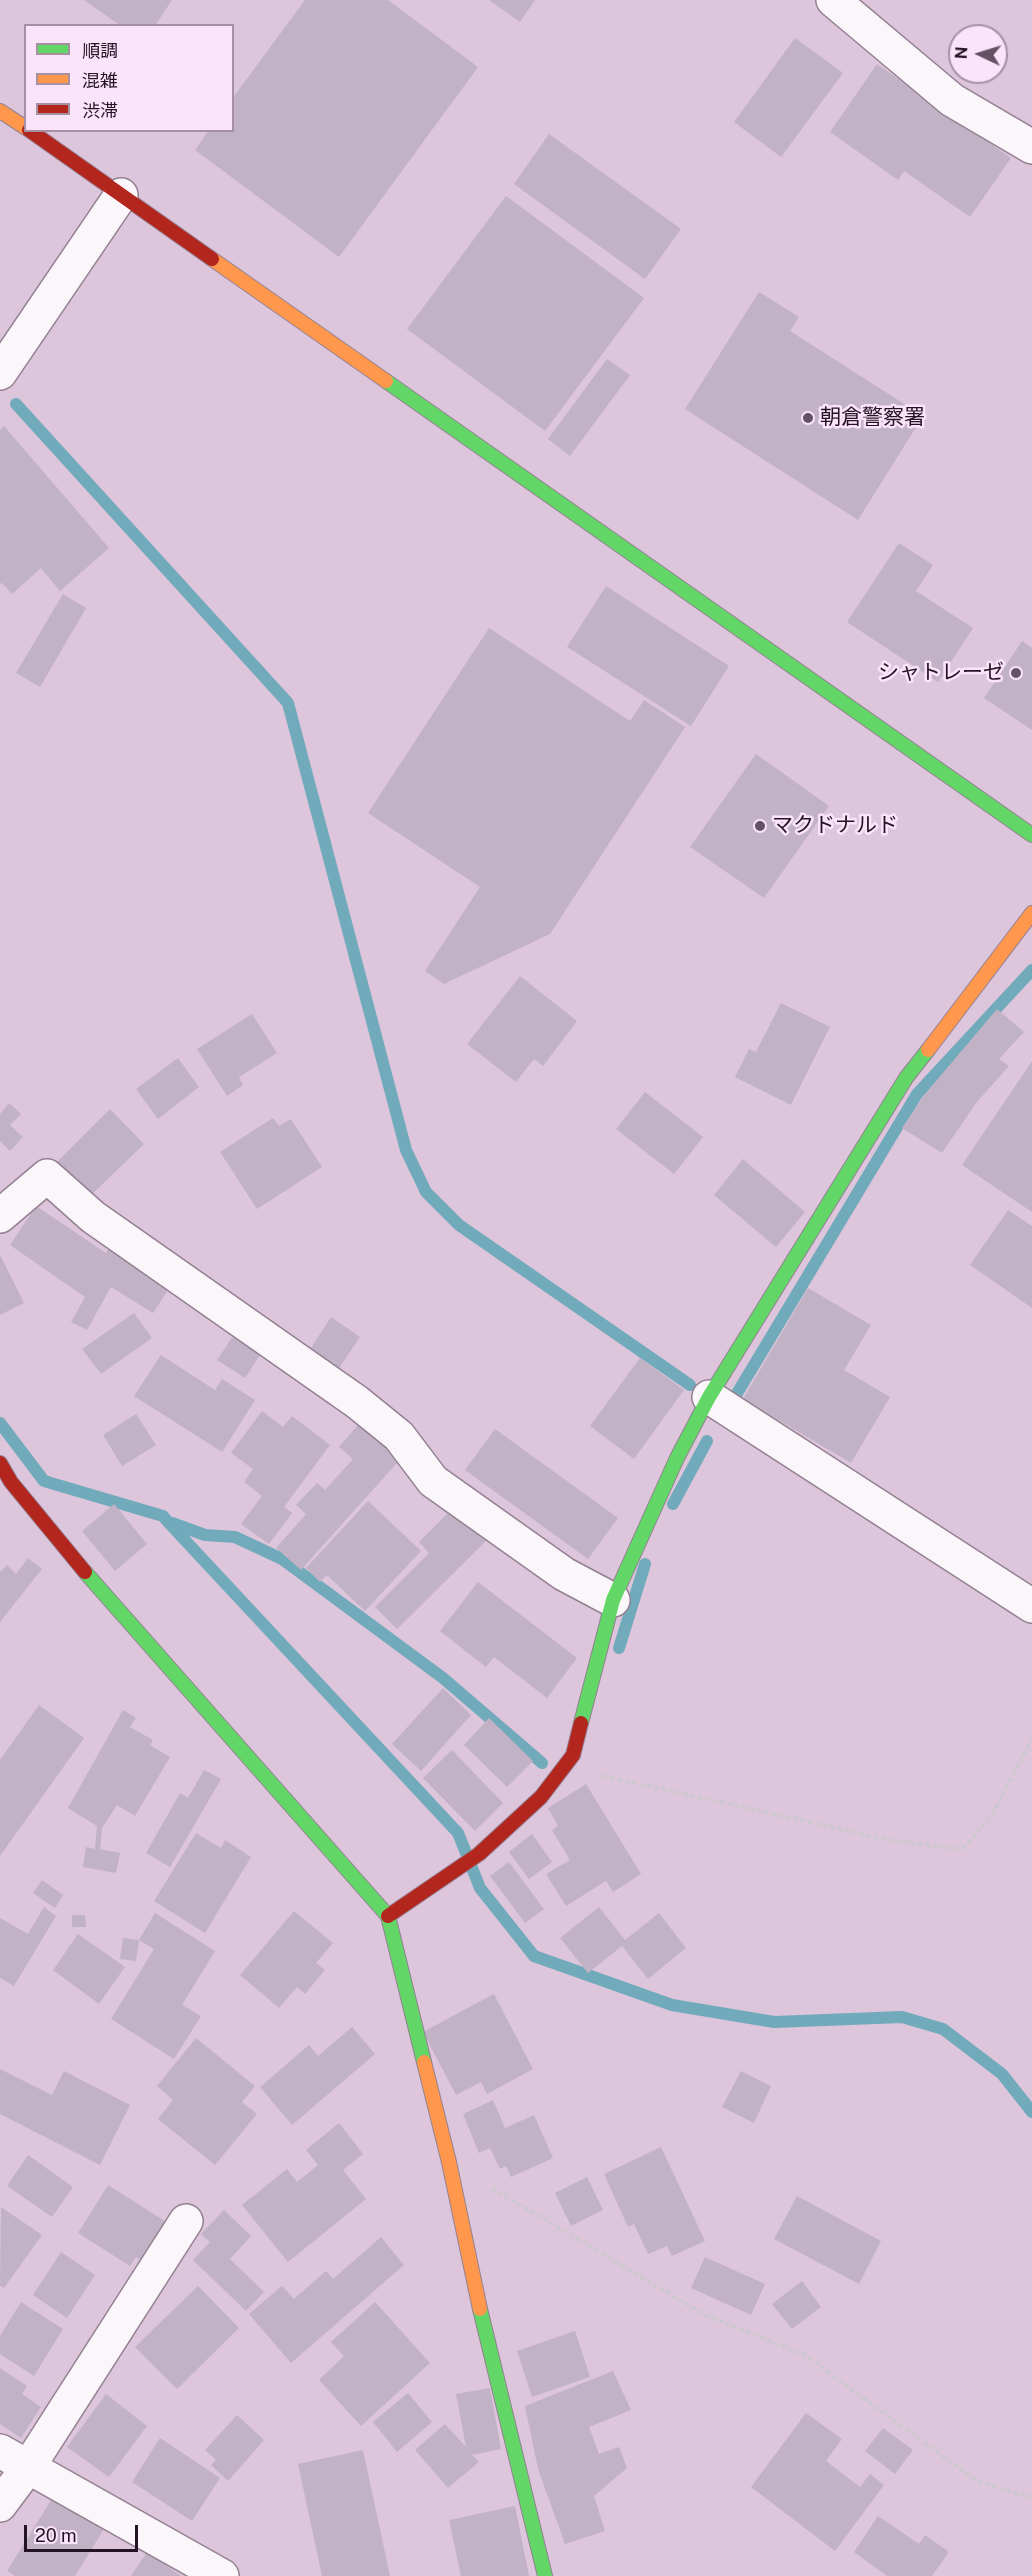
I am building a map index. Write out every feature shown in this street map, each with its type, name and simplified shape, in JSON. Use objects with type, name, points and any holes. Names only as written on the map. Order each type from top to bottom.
[{"type":"street","points":[[833,0],[952,100],[1032,147]]},
{"type":"street","points":[[0,111],[24,127]]},
{"type":"street","points":[[31,132],[1032,835]]},
{"type":"street","points":[[0,373],[122,195]]},
{"type":"street","points":[[388,1916],[479,1854],[541,1797],[573,1755],[613,1600],[676,1458],[709,1397],[906,1078],[1032,913]]},
{"type":"street","points":[[0,1216],[46,1176],[93,1217],[357,1402],[399,1436],[433,1481],[564,1574],[613,1600]]},
{"type":"street","points":[[709,1397],[1032,1606]]},
{"type":"street","points":[[0,1463],[11,1482],[77,1563],[388,1916],[449,2162],[477,2298],[545,2576]]},
{"type":"street","points":[[0,2505],[29,2466],[186,2221]]},
{"type":"street","points":[[0,2451],[222,2576]]},
{"type":"path","points":[[564,1767],[894,1841],[963,1849],[992,1815],[1032,1739]]},
{"type":"path","points":[[449,2162],[705,2315],[805,2355],[978,2482],[1032,2497]]},
{"type":"building","points":[[84,0],[172,0],[156,24],[118,24]]},
{"type":"building","points":[[305,0],[388,0],[478,67],[339,257],[195,150],[208,132],[234,132],[234,96]]},
{"type":"building","points":[[489,0],[535,0],[520,22]]},
{"type":"building","points":[[795,38],[843,73],[781,157],[734,122]]},
{"type":"building","points":[[877,64],[1011,158],[970,217],[904,171],[898,180],[830,132]]},
{"type":"building","points":[[549,134],[681,229],[645,279],[514,184]]},
{"type":"building","points":[[506,196],[644,298],[545,431],[407,329]]},
{"type":"building","points":[[759,292],[799,317],[790,331],[923,416],[858,520],[685,409]]},
{"type":"building","points":[[607,359],[630,375],[570,456],[548,439]]},
{"type":"building","points":[[4,426],[109,548],[60,591],[41,568],[12,594],[2,583],[0,584],[0,430]]},
{"type":"building","points":[[899,543],[933,565],[916,591],[973,628],[938,682],[847,622]]},
{"type":"building","points":[[606,586],[729,666],[691,726],[567,647]]},
{"type":"building","points":[[63,594],[86,608],[40,687],[16,673]]},
{"type":"building","points":[[489,628],[630,721],[644,700],[685,727],[550,934],[444,984],[425,971],[480,887],[368,813]]},
{"type":"building","name":"シャトレーゼ","points":[[1022,641],[1032,648],[1032,730],[984,698]]},
{"type":"building","name":"マクドナルド","points":[[756,754],[829,806],[764,898],[690,847]]},
{"type":"building","points":[[520,976],[577,1021],[543,1066],[534,1059],[516,1082],[467,1044]]},
{"type":"building","points":[[781,1003],[830,1027],[791,1105],[735,1077],[749,1049],[756,1052]]},
{"type":"building","points":[[997,1009],[1024,1032],[999,1059],[1009,1066],[976,1103],[942,1153],[902,1128],[925,1094]]},
{"type":"building","points":[[252,1014],[277,1053],[239,1077],[243,1085],[227,1096],[197,1049]]},
{"type":"building","points":[[178,1058],[199,1087],[158,1119],[136,1089]]},
{"type":"building","points":[[1032,1061],[1032,1212],[962,1165]]},
{"type":"building","points":[[645,1092],[703,1137],[674,1174],[616,1129]]},
{"type":"building","points":[[9,1103],[21,1114],[10,1125],[23,1137],[10,1151],[0,1141],[0,1114]]},
{"type":"building","points":[[110,1109],[144,1144],[85,1201],[52,1167]]},
{"type":"building","points":[[273,1118],[279,1126],[291,1119],[322,1167],[257,1209],[220,1152]]},
{"type":"building","points":[[743,1159],[805,1212],[776,1247],[714,1195]]},
{"type":"building","points":[[36,1206],[106,1253],[109,1248],[170,1287],[153,1313],[111,1287],[87,1330],[71,1322],[85,1297],[10,1245]]},
{"type":"building","points":[[1008,1210],[1032,1226],[1032,1308],[970,1265]]},
{"type":"building","points":[[0,1255],[24,1303],[0,1315]]},
{"type":"building","points":[[808,1288],[871,1325],[844,1370],[890,1397],[851,1463],[743,1399]]},
{"type":"building","points":[[134,1313],[152,1338],[101,1374],[82,1349]]},
{"type":"building","points":[[331,1317],[360,1337],[337,1371],[309,1351]]},
{"type":"building","points":[[237,1330],[264,1349],[245,1378],[217,1360]]},
{"type":"building","points":[[161,1355],[215,1390],[222,1379],[255,1400],[222,1452],[134,1396]]},
{"type":"building","points":[[640,1358],[684,1390],[634,1459],[590,1426]]},
{"type":"building","points":[[262,1411],[283,1427],[292,1416],[330,1445],[284,1507],[292,1513],[269,1544],[241,1524],[262,1496],[244,1482],[253,1469],[231,1453]]},
{"type":"building","points":[[136,1414],[156,1445],[122,1466],[103,1435]]},
{"type":"building","points":[[363,1419],[404,1455],[301,1570],[276,1548],[306,1514],[296,1505],[317,1483],[325,1490],[353,1459],[339,1447]]},
{"type":"building","points":[[495,1429],[618,1518],[588,1559],[465,1470]]},
{"type":"building","points":[[368,1501],[421,1551],[365,1611],[327,1575],[320,1582],[306,1568]]},
{"type":"building","points":[[114,1504],[147,1544],[115,1571],[82,1531]]},
{"type":"building","points":[[455,1506],[488,1539],[397,1629],[375,1607],[429,1553],[419,1542]]},
{"type":"building","points":[[28,1558],[42,1569],[0,1622],[0,1572],[7,1565],[16,1574]]},
{"type":"building","points":[[478,1582],[577,1658],[547,1698],[494,1657],[486,1667],[440,1631]]},
{"type":"building","points":[[443,1688],[471,1715],[421,1771],[392,1744]]},
{"type":"building","points":[[39,1705],[84,1738],[0,1856],[0,1760]]},
{"type":"building","points":[[123,1710],[136,1718],[130,1727],[153,1740],[150,1745],[170,1757],[135,1816],[117,1805],[102,1828],[100,1849],[120,1853],[116,1873],[83,1867],[86,1847],[95,1849],[97,1826],[68,1808]]},
{"type":"building","points":[[489,1718],[533,1761],[507,1787],[464,1745]]},
{"type":"building","points":[[452,1750],[503,1803],[475,1831],[423,1778]]},
{"type":"building","points":[[204,1770],[221,1779],[170,1867],[146,1853],[180,1793],[188,1798]]},
{"type":"building","points":[[586,1784],[641,1874],[613,1892],[606,1881],[566,1906],[546,1874],[570,1860],[552,1830],[558,1826],[548,1808]]},
{"type":"building","points":[[196,1833],[221,1848],[225,1840],[251,1857],[205,1933],[154,1901]]},
{"type":"building","points":[[532,1834],[552,1862],[529,1879],[509,1852]]},
{"type":"building","points":[[509,1862],[544,1909],[525,1923],[490,1876]]},
{"type":"building","points":[[42,1880],[63,1895],[55,1908],[33,1893]]},
{"type":"building","points":[[44,1907],[56,1916],[14,1986],[0,1978],[0,1918],[28,1934]]},
{"type":"building","points":[[599,1907],[625,1940],[659,1913],[686,1948],[648,1979],[622,1946],[588,1973],[560,1938]]},
{"type":"building","points":[[294,1911],[333,1943],[316,1963],[325,1970],[305,1994],[297,1987],[279,2008],[240,1975]]},
{"type":"building","points":[[155,1913],[215,1951],[182,2005],[201,2016],[174,2059],[111,2019],[154,1949],[139,1940]]},
{"type":"building","points":[[72,1915],[85,1915],[86,1927],[72,1927]]},
{"type":"building","points":[[78,1934],[125,1967],[99,2004],[53,1970]]},
{"type":"building","points":[[123,1938],[139,1940],[136,1961],[120,1959]]},
{"type":"building","points":[[494,1994],[533,2069],[487,2094],[481,2082],[456,2095],[423,2032]]},
{"type":"building","points":[[352,2027],[375,2054],[292,2125],[260,2087],[309,2045],[318,2056]]},
{"type":"building","points":[[196,2038],[255,2086],[242,2102],[257,2114],[215,2165],[158,2119],[173,2100],[157,2086]]},
{"type":"building","points":[[0,2069],[52,2095],[64,2071],[130,2105],[100,2165],[0,2114]]},
{"type":"building","points":[[741,2071],[771,2086],[754,2123],[722,2107]]},
{"type":"building","points":[[493,2100],[505,2128],[534,2115],[553,2158],[511,2177],[506,2166],[500,2169],[490,2148],[479,2153],[463,2114]]},
{"type":"building","points":[[339,2123],[363,2154],[343,2170],[366,2199],[288,2262],[242,2205],[287,2169],[297,2182],[318,2165],[306,2150]]},
{"type":"building","points":[[661,2147],[705,2241],[672,2256],[667,2246],[648,2254],[634,2224],[628,2227],[604,2174]]},
{"type":"building","points":[[28,2155],[73,2187],[52,2217],[7,2186]]},
{"type":"building","points":[[587,2177],[603,2210],[571,2226],[555,2193]]},
{"type":"building","points":[[108,2185],[168,2223],[143,2262],[136,2257],[130,2266],[78,2233]]},
{"type":"building","points":[[797,2196],[881,2241],[859,2284],[774,2239]]},
{"type":"building","points":[[1,2207],[42,2235],[4,2288],[0,2286]]},
{"type":"building","points":[[224,2210],[251,2236],[230,2259],[264,2292],[246,2311],[193,2260],[210,2242],[201,2234]]},
{"type":"building","points":[[381,2237],[404,2265],[291,2363],[249,2314],[282,2286],[294,2299],[326,2271],[333,2279]]},
{"type":"building","points":[[61,2252],[95,2275],[67,2318],[33,2295]]},
{"type":"building","points":[[705,2257],[765,2284],[751,2315],[691,2288]]},
{"type":"building","points":[[802,2281],[821,2307],[792,2329],[772,2304]]},
{"type":"building","points":[[198,2286],[239,2328],[177,2389],[135,2347]]},
{"type":"building","points":[[21,2302],[63,2329],[34,2376],[0,2354],[0,2336]]},
{"type":"building","points":[[375,2302],[430,2363],[361,2426],[319,2380],[344,2356],[331,2342]]},
{"type":"building","points":[[575,2331],[590,2377],[532,2397],[517,2351]]},
{"type":"building","points":[[0,2368],[27,2386],[22,2394],[41,2407],[21,2438],[0,2424]]},
{"type":"building","points":[[613,2371],[631,2410],[589,2427],[599,2454],[619,2447],[627,2468],[594,2496],[605,2531],[565,2544],[538,2469],[525,2406]]},
{"type":"building","points":[[490,2388],[501,2449],[472,2455],[479,2462],[448,2488],[415,2450],[445,2424],[466,2447],[456,2394]]},
{"type":"building","points":[[408,2393],[432,2422],[397,2452],[373,2422]]},
{"type":"building","points":[[106,2394],[147,2426],[109,2477],[67,2447]]},
{"type":"building","points":[[806,2413],[842,2439],[826,2461],[860,2487],[870,2474],[884,2485],[835,2551],[751,2487]]},
{"type":"building","points":[[237,2415],[264,2440],[228,2481],[211,2465],[216,2460],[205,2450]]},
{"type":"building","points":[[883,2428],[913,2450],[895,2474],[865,2451]]},
{"type":"building","points":[[160,2438],[220,2478],[192,2521],[132,2482]]},
{"type":"building","points":[[363,2450],[390,2576],[322,2576],[298,2464]]},
{"type":"building","points":[[53,2497],[104,2529],[75,2576],[15,2576],[7,2571]]},
{"type":"building","points":[[515,2506],[529,2576],[461,2576],[449,2520]]},
{"type":"building","points":[[878,2516],[919,2544],[925,2535],[949,2552],[932,2576],[887,2576],[854,2552]]},
{"type":"building","points":[[147,2552],[181,2576],[131,2576]]},
{"type":"waterway","points":[[16,404],[288,703],[406,1150],[426,1192],[459,1225],[690,1385]]},
{"type":"waterway","points":[[730,1405],[917,1094],[1032,970]]},
{"type":"waterway","points":[[0,1423],[44,1481],[163,1516],[458,1833],[480,1888],[534,1956],[672,2005],[774,2022],[902,2017],[943,2029],[1002,2074],[1032,2112]]},
{"type":"waterway","points":[[673,1504],[707,1441]]},
{"type":"waterway","points":[[172,1523],[205,1535],[235,1537],[282,1559],[443,1678],[542,1763]]},
{"type":"waterway","points":[[619,1648],[645,1564]]},
{"type":"traffic: fast","points":[[386,381],[1032,835]]},
{"type":"traffic: fast","points":[[581,1723],[613,1600],[677,1458],[709,1397],[906,1078],[928,1050]]},
{"type":"traffic: fast","points":[[85,1572],[388,1916],[424,2062]]},
{"type":"traffic: fast","points":[[480,2309],[545,2576]]},
{"type":"traffic: slow","points":[[0,111],[24,127]]},
{"type":"traffic: slow","points":[[212,259],[386,381]]},
{"type":"traffic: slow","points":[[928,1050],[1032,913]]},
{"type":"traffic: slow","points":[[424,2062],[449,2162],[480,2309]]},
{"type":"traffic: jam","points":[[32,132],[212,259]]},
{"type":"traffic: jam","points":[[0,1463],[11,1482],[85,1572]]},
{"type":"traffic: jam","points":[[388,1916],[479,1854],[541,1797],[573,1755],[581,1723]]},
{"type":"place","name":"朝倉警察署","points":[[808,418]]},
{"type":"place","name":"シャトレーゼ","points":[[1016,673]]},
{"type":"place","name":"マクドナルド","points":[[760,826]]}]
